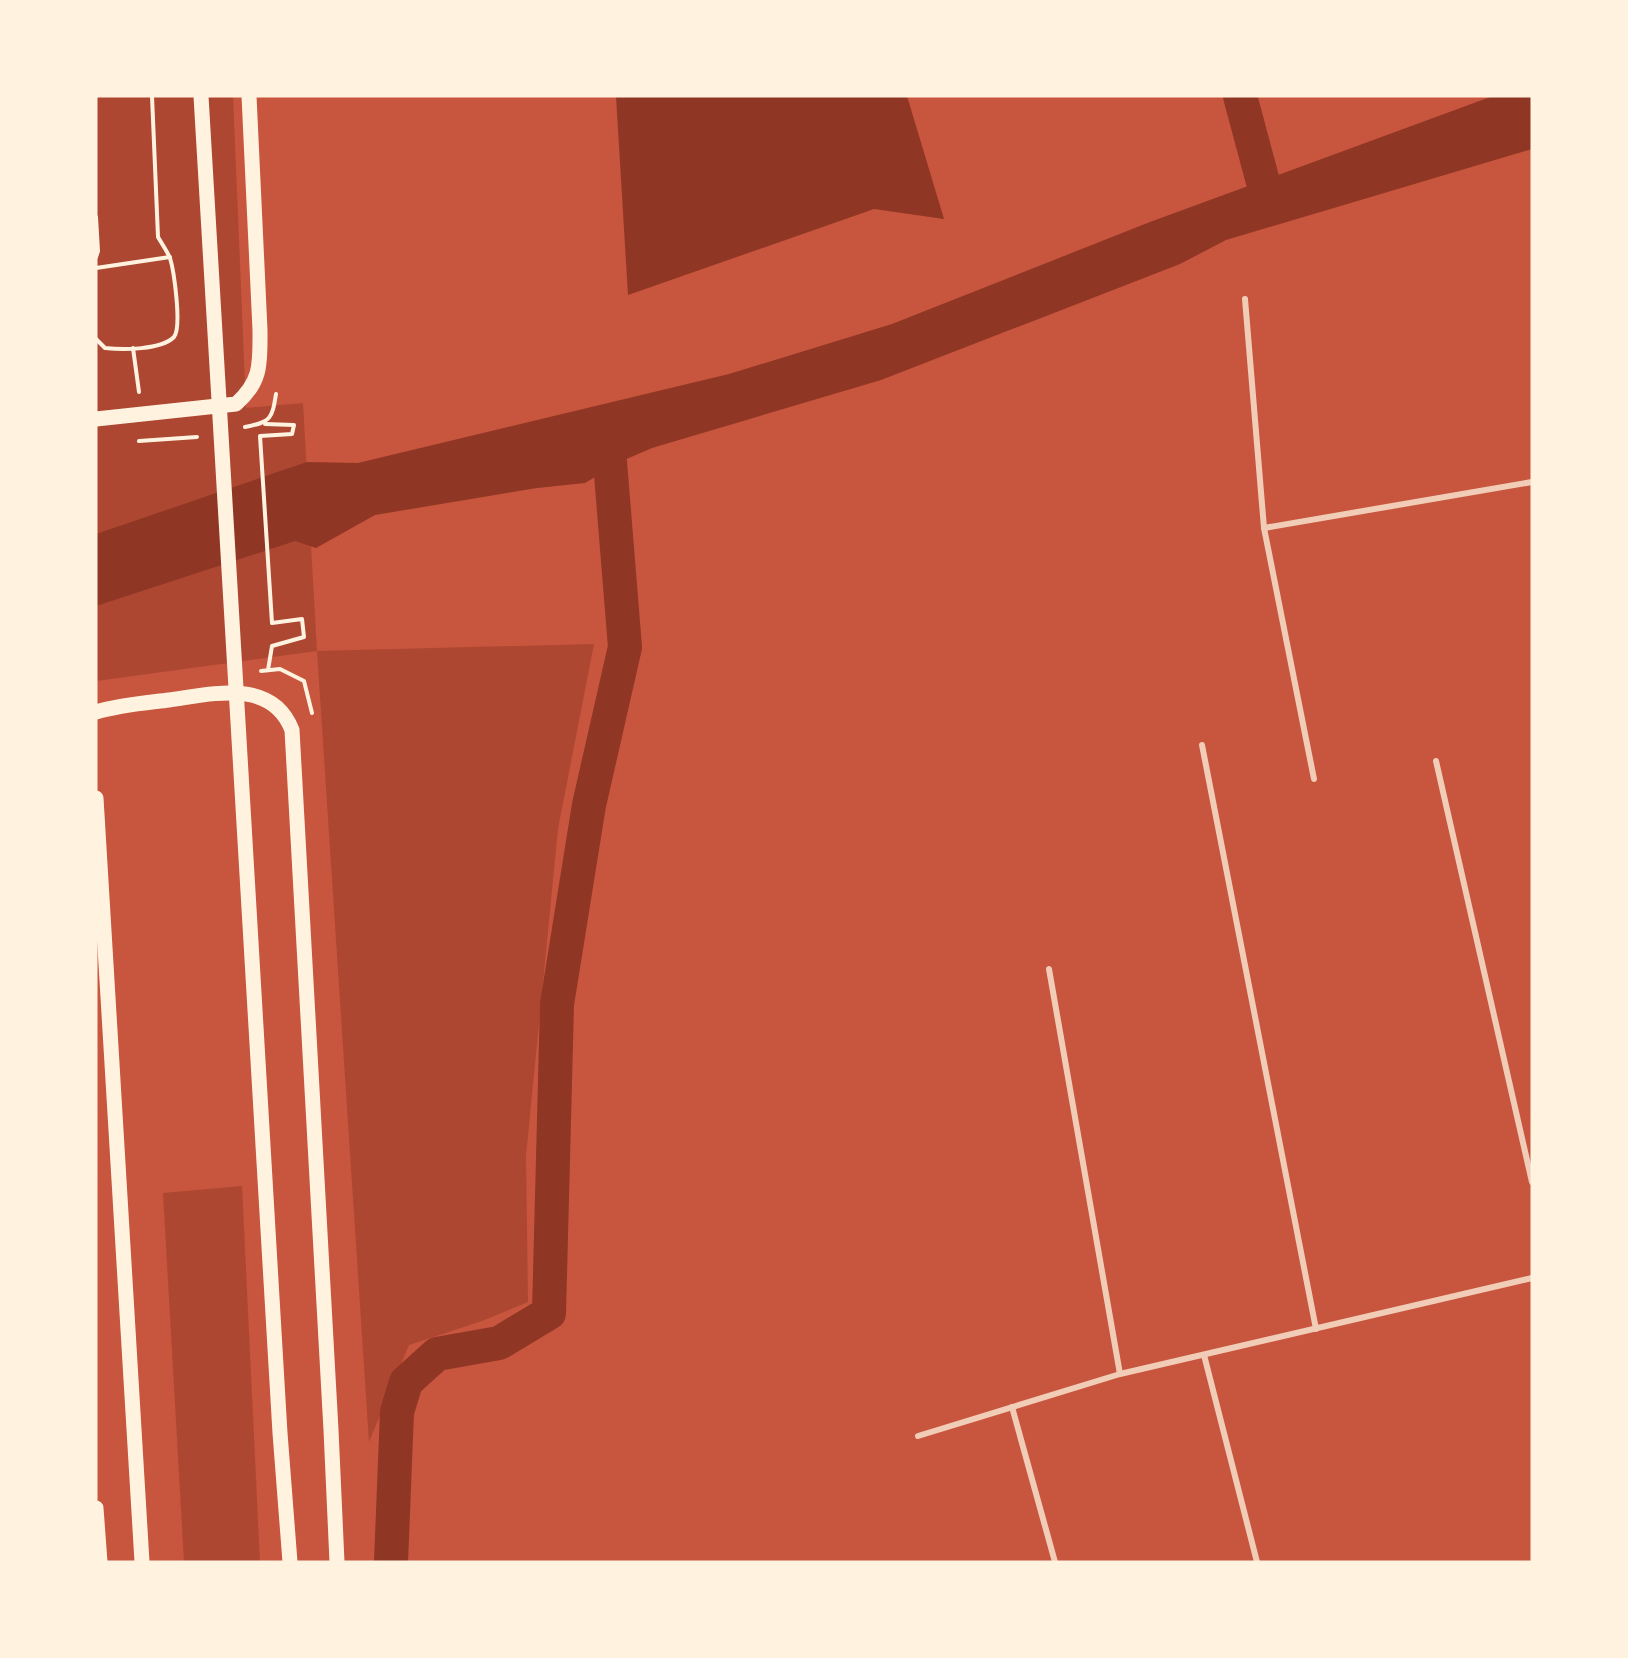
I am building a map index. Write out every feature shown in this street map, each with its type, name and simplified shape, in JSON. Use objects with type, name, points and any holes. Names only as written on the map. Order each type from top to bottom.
[{"type":"main road","points":[[201,96],[280,1433],[290,1562]]},
{"type":"main road","points":[[96,419],[236,404],[249,392],[259,368],[260,330],[249,96]]},
{"type":"main road","points":[[96,712],[223,693],[248,693],[278,707],[287,718],[292,730],[337,1562]]},
{"type":"main road","points":[[96,798],[142,1562]]},
{"type":"main road","points":[[96,1508],[100,1562]]},
{"type":"street","points":[[1245,299],[1264,528],[1314,779]]},
{"type":"street","points":[[1264,528],[1532,482]]},
{"type":"street","points":[[1202,745],[1316,1329]]},
{"type":"street","points":[[1436,761],[1532,1182]]},
{"type":"street","points":[[1049,969],[1120,1374]]},
{"type":"street","points":[[918,1436],[1120,1374],[1532,1278]]},
{"type":"street","points":[[1203,1355],[1257,1562]]},
{"type":"street","points":[[1012,1407],[1055,1562]]},
{"type":"path","points":[[96,339],[105,348],[159,345],[174,337],[178,328],[170,257],[158,237],[152,96]]},
{"type":"path","points":[[96,217],[98,251],[96,257]]},
{"type":"path","points":[[96,268],[170,257]]},
{"type":"path","points":[[133,348],[139,392]]},
{"type":"path","points":[[264,424],[294,425],[292,434],[260,436],[272,623],[302,619],[304,637],[272,646],[268,670]]},
{"type":"shaded area","points":[[96,96],[233,96],[246,408],[303,403],[317,651],[96,681]]},
{"type":"shaded area","points":[[616,96],[907,96],[944,219],[874,209],[628,295]]},
{"type":"shaded area","points":[[1493,96],[1532,96],[1532,149],[1226,240],[1180,264],[881,380],[652,448],[622,461],[585,483],[537,488],[375,515],[316,548],[295,541],[96,606],[96,534],[307,462],[358,463],[729,374],[892,324],[1150,222]]},
{"type":"shaded area","points":[[594,644],[558,829],[526,1156],[528,1302],[482,1321],[409,1345],[369,1442],[317,651]]},
{"type":"shaded area","points":[[242,1186],[260,1562],[184,1562],[163,1193]]},
{"type":"waterway","points":[[1240,96],[1266,193]]},
{"type":"waterway","points":[[391,1562],[397,1412],[406,1382],[437,1354],[499,1343],[549,1313],[557,1004],[589,805],[625,647],[607,425]]}]
